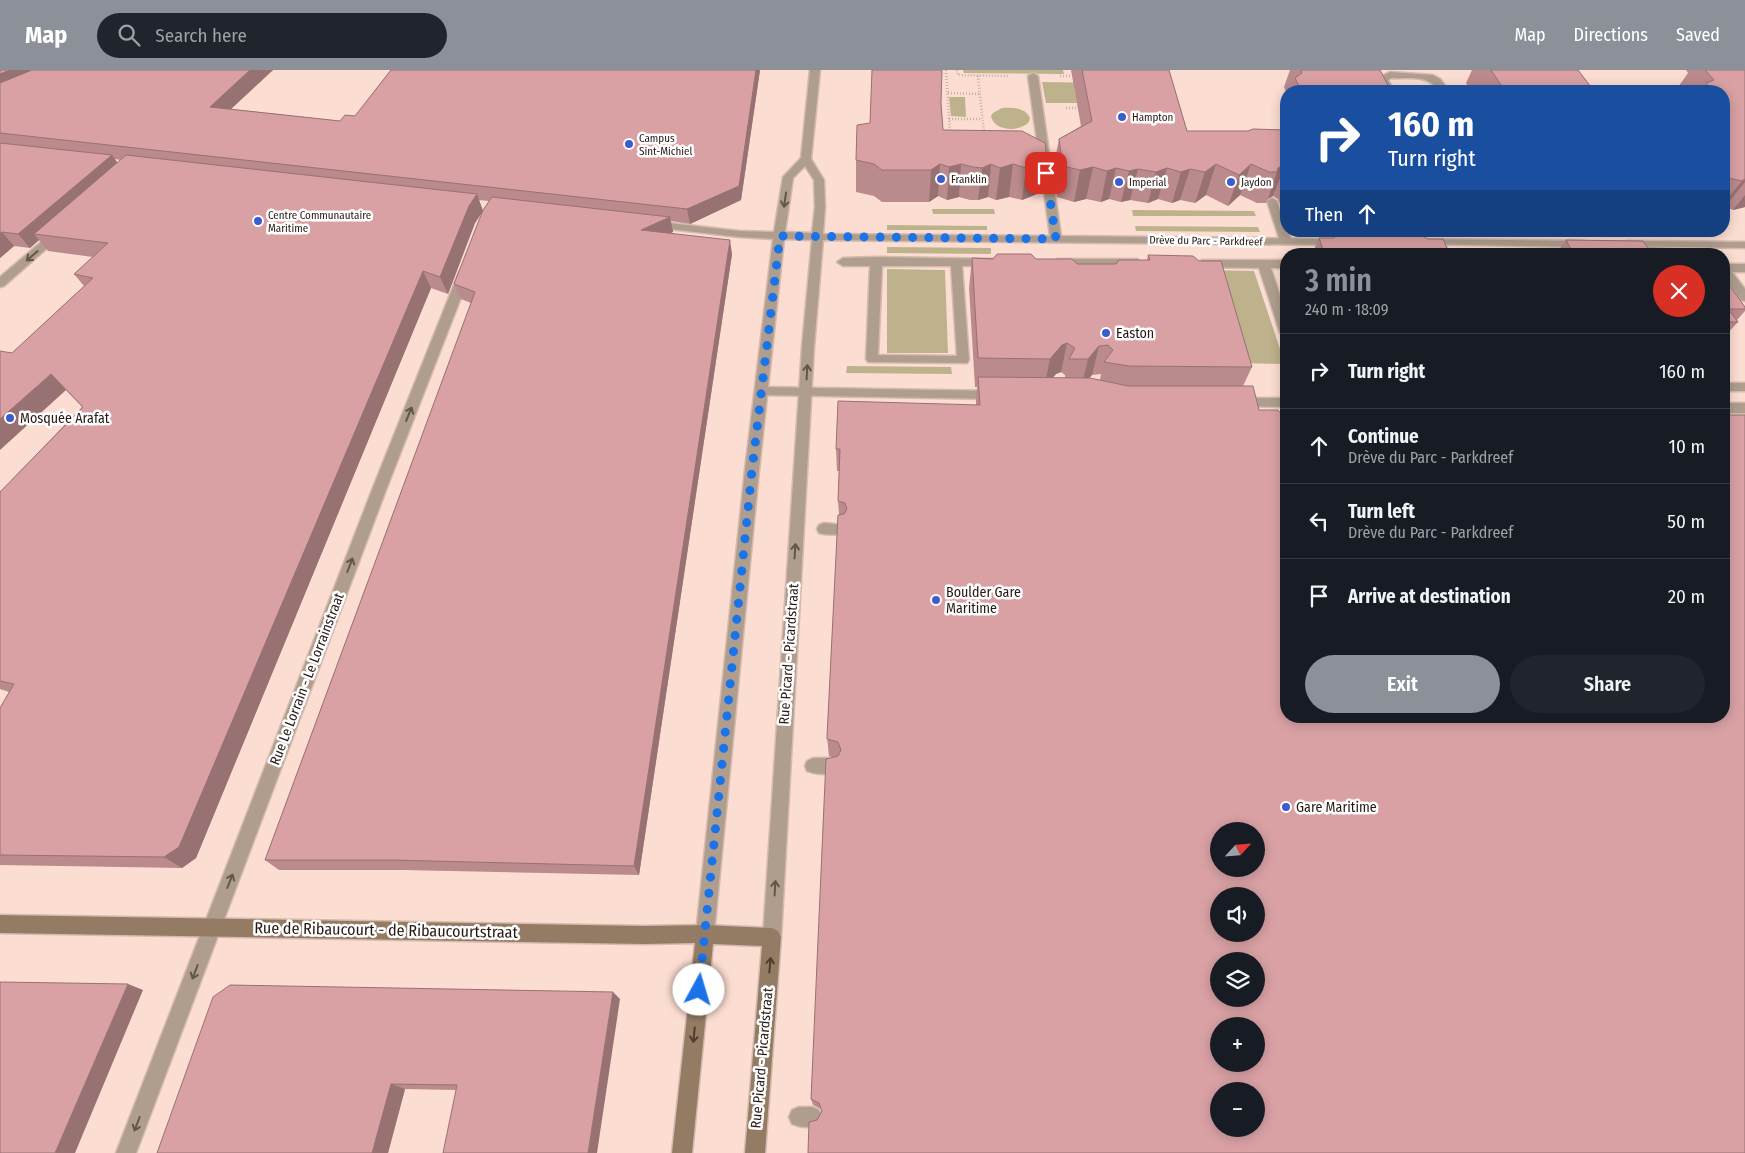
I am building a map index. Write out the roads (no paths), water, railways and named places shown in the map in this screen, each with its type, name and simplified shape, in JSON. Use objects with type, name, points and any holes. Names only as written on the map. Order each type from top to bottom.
[{"type":"street","points":[[682,1153],[761,391],[780,236],[788,177],[806,159],[815,70]]},
{"type":"street","points":[[1033,76],[1056,239]]},
{"type":"street","points":[[1386,85],[1383,78],[1390,76],[1430,77],[1440,85]]},
{"type":"street","name":"Rue Picard - Picardstraat","points":[[755,1153],[772,937],[806,392],[820,207],[819,180],[806,159]]},
{"type":"street","points":[[1272,201],[1280,224]]},
{"type":"street","name":"Drève du Parc - Parkdreef","points":[[641,223],[739,234],[817,237],[1345,242]]},
{"type":"street","points":[[0,284],[65,227]]},
{"type":"street","points":[[1285,237],[1286,241]]},
{"type":"street","points":[[1497,237],[1500,243]]},
{"type":"street","points":[[1413,242],[1593,244]]},
{"type":"street","points":[[1612,244],[1745,245]]},
{"type":"street","name":"Rue Le Lorrain - Le Lorrainstraat","points":[[126,1153],[379,490],[471,256]]},
{"type":"street","points":[[843,262],[1007,262]]},
{"type":"street","points":[[876,262],[866,353],[872,359],[963,363],[956,262]]},
{"type":"street","points":[[1046,263],[1145,263]]},
{"type":"street","points":[[1195,264],[1280,264]]},
{"type":"street","points":[[1264,264],[1280,314]]},
{"type":"street","points":[[1730,268],[1745,268]]},
{"type":"street","points":[[1730,276],[1745,297]]},
{"type":"street","points":[[1730,387],[1745,387]]},
{"type":"street","points":[[761,391],[1008,395]]},
{"type":"street","points":[[1223,403],[1280,403]]},
{"type":"street","points":[[1268,403],[1272,418]]},
{"type":"street","points":[[1730,408],[1745,408]]},
{"type":"street","points":[[824,529],[839,529]]},
{"type":"street","points":[[813,766],[832,766]]},
{"type":"street","name":"Rue de Ribaucourt - de Ribaucourtstraat","points":[[0,924],[213,926],[644,935],[705,934],[772,937]]},
{"type":"place","name":"Hampton","points":[[1122,117]]},
{"type":"place","name":"Campus Sint-Michiel","points":[[629,144]]},
{"type":"place","name":"Franklin","points":[[941,179]]},
{"type":"place","name":"Imperial","points":[[1119,182]]},
{"type":"place","name":"Jaydon","points":[[1231,182]]},
{"type":"place","name":"Centre Communautaire Maritime","points":[[258,221]]},
{"type":"place","name":"Easton","points":[[1106,333]]},
{"type":"place","name":"Mosquée Arafat","points":[[10,418]]},
{"type":"place","name":"Boulder Gare Maritime","points":[[936,600]]},
{"type":"place","name":"Gare Maritime","points":[[1286,807]]}]
